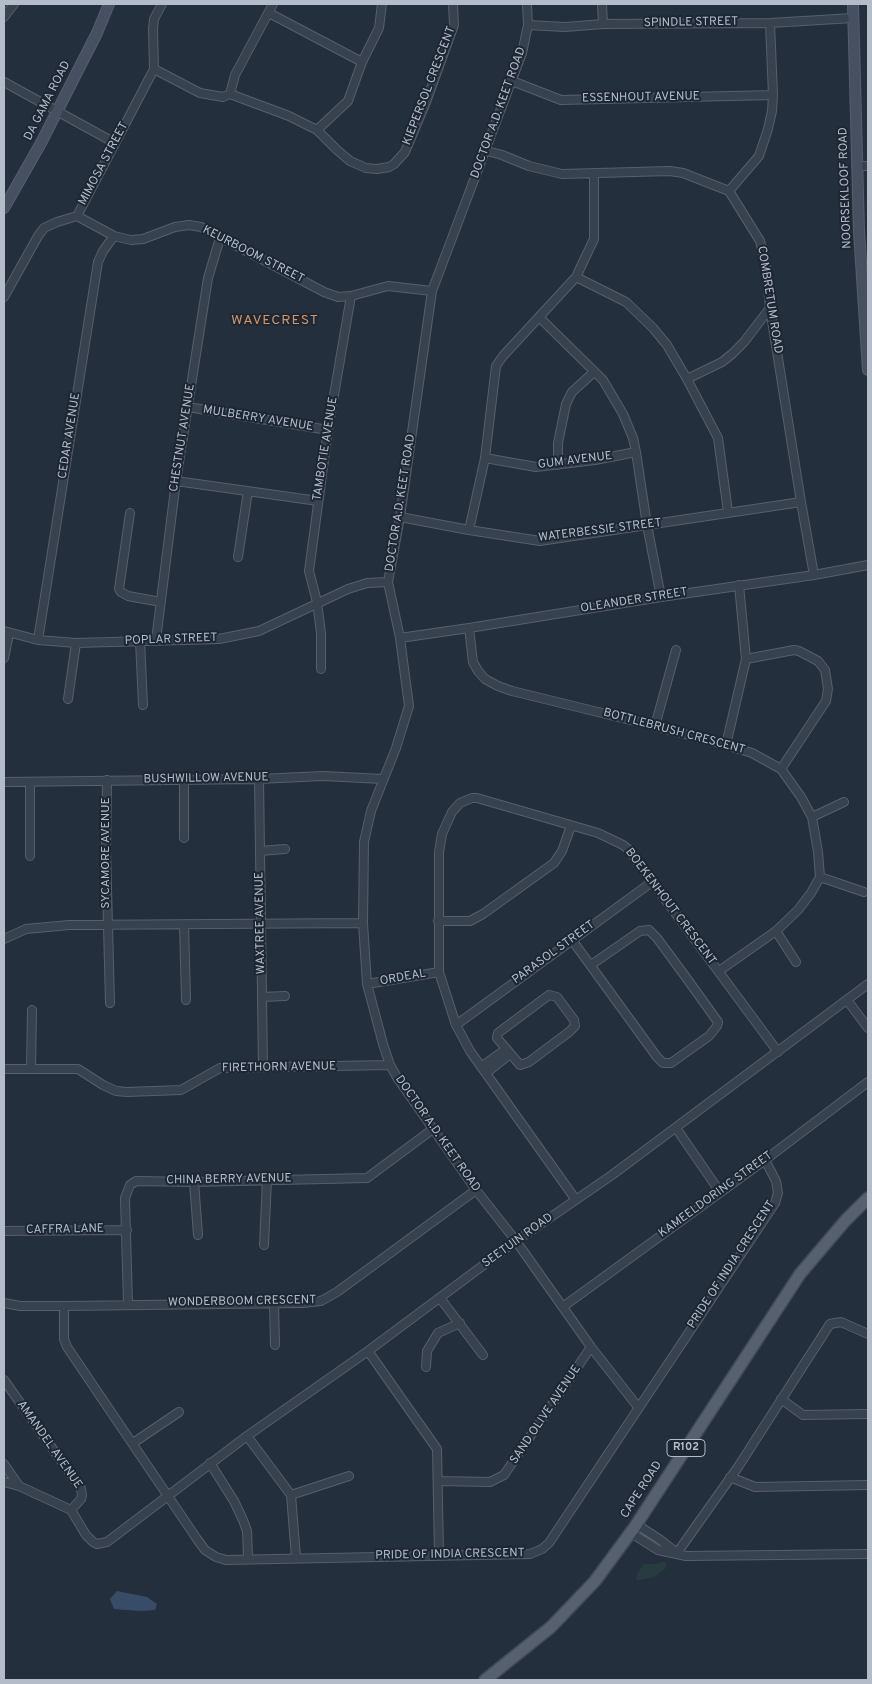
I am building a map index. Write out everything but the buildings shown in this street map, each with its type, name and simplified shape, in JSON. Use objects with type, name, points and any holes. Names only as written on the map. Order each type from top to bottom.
[{"type":"main road","name":"CAPE ROAD","points":[[485,1680],[551,1627],[595,1581],[634,1528],[800,1274],[845,1221],[868,1198]]},
{"type":"street","points":[[4,17],[14,4]]},
{"type":"street","name":"DA GAMA ROAD","points":[[4,208],[41,143],[56,110],[97,33],[109,4]]},
{"type":"street","name":"MIMOSA STREET","points":[[4,297],[41,231],[47,226],[77,216],[154,69],[154,19],[162,4]]},
{"type":"street","points":[[230,94],[235,75],[273,4]]},
{"type":"street","points":[[317,130],[348,101],[362,62],[379,28],[382,4]]},
{"type":"street","name":"KIEPERSOL CRESCENT","points":[[154,69],[200,93],[222,98],[230,94],[288,116],[317,130],[336,150],[350,161],[366,168],[377,169],[394,164],[405,152],[454,26],[453,4]]},
{"type":"street","name":"DOCTOR A.D. KEET ROAD","points":[[528,4],[528,24],[522,53],[487,151],[432,291],[400,517],[388,582],[400,638],[409,706],[396,748],[371,812],[364,842],[363,923],[367,984],[390,1066],[476,1190],[564,1306],[591,1347],[638,1407]]},
{"type":"street","points":[[602,4],[603,24]]},
{"type":"street","name":"NOORSEKLOOF ROAD","points":[[853,4],[863,166],[859,231],[868,370]]},
{"type":"street","points":[[268,12],[362,62]]},
{"type":"street","name":"SPINDLE STREET","points":[[528,24],[565,27],[603,24],[770,23],[853,18]]},
{"type":"street","points":[[487,151],[529,166],[562,174],[670,171],[683,173],[729,190],[759,156],[765,142],[772,110],[773,95],[770,23]]},
{"type":"street","name":"ESSENHOUT AVENUE","points":[[512,81],[561,100],[773,95]]},
{"type":"street","points":[[4,82],[116,143]]},
{"type":"street","points":[[469,530],[485,458],[496,366],[503,356],[576,278],[594,239],[594,174]]},
{"type":"street","name":"COMBRETUM ROAD","points":[[729,190],[760,241],[766,265],[770,308],[814,575]]},
{"type":"street","name":"KEURBOOM STREET","points":[[77,216],[114,236],[130,240],[143,239],[175,227],[189,225],[201,227],[210,230],[220,238],[324,292],[338,297],[351,296],[388,286],[432,291]]},
{"type":"street","name":"CEDAR AVENUE","points":[[38,640],[98,262],[114,236]]},
{"type":"street","name":"CHESTNUT AVENUE","points":[[156,640],[176,481],[208,278],[220,238]]},
{"type":"street","points":[[576,278],[626,302],[640,314],[667,345],[718,438],[728,512]]},
{"type":"street","name":"TAMBOTIE AVENUE","points":[[317,602],[310,571],[328,430],[351,296]]},
{"type":"street","points":[[687,379],[722,362],[732,354],[744,342],[770,308]]},
{"type":"street","points":[[540,318],[603,380],[623,414],[633,438],[636,452],[647,526],[661,597]]},
{"type":"street","points":[[558,465],[558,443],[566,404],[572,392],[594,372]]},
{"type":"street","name":"MULBERRY AVENUE","points":[[188,407],[328,430]]},
{"type":"street","name":"GUM AVENUE","points":[[485,458],[536,467],[636,452]]},
{"type":"street","points":[[176,481],[318,501]]},
{"type":"street","points":[[238,557],[248,491]]},
{"type":"street","name":"WATERBESSIE STREET","points":[[400,517],[469,530],[540,540],[647,526],[801,502]]},
{"type":"street","points":[[130,513],[119,589],[128,596],[161,602]]},
{"type":"street","name":"OLEANDER STREET","points":[[400,638],[814,575],[868,565]]},
{"type":"street","name":"POPLAR STREET","points":[[4,658],[6,633],[38,640],[76,643],[156,640],[190,641],[239,636],[259,631],[348,589],[367,583],[388,582]]},
{"type":"street","points":[[726,745],[746,659],[739,585]]},
{"type":"street","points":[[317,602],[321,633],[320,669]]},
{"type":"street","name":"BOTTLEBRUSH CRESCENT","points":[[470,628],[473,662],[485,679],[498,686],[726,745],[752,753],[781,769],[812,818],[820,877]]},
{"type":"street","points":[[140,641],[143,705]]},
{"type":"street","points":[[68,699],[76,643]]},
{"type":"street","points":[[655,726],[676,650]]},
{"type":"street","points":[[746,659],[794,650],[818,661],[824,670],[828,689],[826,701],[781,769]]},
{"type":"street","name":"BUSHWILLOW AVENUE","points":[[4,782],[259,779],[323,776],[383,779]]},
{"type":"street","name":"WAXTREE AVENUE","points":[[259,779],[263,1067]]},
{"type":"street","name":"SYCAMORE AVENUE","points":[[107,780],[108,925]]},
{"type":"street","points":[[184,780],[184,838]]},
{"type":"street","points":[[30,782],[30,856]]},
{"type":"street","name":"BOEKENHOUT CRESCENT","points":[[576,1200],[470,1051],[456,1025],[439,972],[439,852],[442,834],[452,812],[460,803],[477,798],[598,833],[618,841],[628,849],[778,1052]]},
{"type":"street","points":[[812,818],[844,802]]},
{"type":"street","points":[[438,921],[470,920],[483,914],[554,863],[562,851],[571,826]]},
{"type":"street","points":[[260,851],[285,849]]},
{"type":"street","points":[[718,972],[776,931],[806,899],[820,877],[864,892]]},
{"type":"street","name":"PARASOL STREET","points":[[456,1025],[652,882]]},
{"type":"street","points":[[4,939],[26,929],[47,926],[363,923]]},
{"type":"street","points":[[184,924],[186,1000]]},
{"type":"street","points":[[108,925],[110,1003]]},
{"type":"street","points":[[572,940],[657,1057],[663,1062],[671,1063],[712,1033],[717,1026],[718,1022],[657,938],[649,930],[640,931],[591,965]]},
{"type":"street","points":[[776,931],[796,962]]},
{"type":"street","name":"ORDEAL","points":[[367,984],[439,972]]},
{"type":"street","name":"SEETUIN ROAD","points":[[71,1510],[86,1535],[93,1542],[97,1544],[107,1542],[210,1463],[368,1351],[516,1241],[676,1128],[868,984]]},
{"type":"street","points":[[553,995],[557,997],[574,1020],[574,1029],[525,1064],[518,1065],[508,1052],[497,1036],[499,1031],[546,996],[553,995]]},
{"type":"street","points":[[262,997],[285,996]]},
{"type":"street","points":[[847,1000],[868,1028]]},
{"type":"street","points":[[31,1069],[32,1010]]},
{"type":"street","points":[[483,1070],[508,1052]]},
{"type":"street","name":"FIRETHORN AVENUE","points":[[4,1069],[78,1069],[116,1091],[128,1092],[181,1090],[220,1068],[390,1066]]},
{"type":"street","name":"KAMEELDORING STREET","points":[[564,1306],[765,1160],[868,1082]]},
{"type":"street","points":[[676,1128],[720,1192]]},
{"type":"street","name":"CHINA BERRY AVENUE","points":[[128,1304],[125,1198],[132,1183],[141,1180],[194,1182],[367,1178],[433,1129]]},
{"type":"street","name":"PRIDE OF INDIA CRESCENT","points":[[64,1306],[64,1339],[67,1348],[199,1542],[211,1554],[226,1560],[439,1554],[530,1554],[542,1549],[549,1543],[775,1203],[778,1193],[776,1180],[765,1160]]},
{"type":"street","points":[[264,1245],[267,1179]]},
{"type":"street","points":[[194,1182],[198,1235]]},
{"type":"street","name":"WONDERBOOM CRESCENT","points":[[4,1302],[20,1306],[311,1303],[329,1297],[476,1190]]},
{"type":"street","name":"CAFFRA LANE","points":[[4,1231],[127,1230]]},
{"type":"street","points":[[440,1298],[483,1355]]},
{"type":"street","points":[[274,1303],[274,1345]]},
{"type":"street","points":[[677,1553],[730,1477],[830,1324],[841,1322],[868,1334]]},
{"type":"street","points":[[426,1367],[422,1358],[438,1333],[460,1323]]},
{"type":"street","name":"SAND OLIVE AVENUE","points":[[438,1481],[490,1482],[504,1475],[591,1347]]},
{"type":"street","points":[[368,1351],[435,1444],[438,1456],[439,1554]]},
{"type":"street","name":"AMANDEL AVENUE","points":[[4,1380],[80,1489],[81,1499],[71,1510]]},
{"type":"street","points":[[781,1399],[803,1415],[868,1414]]},
{"type":"street","points":[[133,1443],[179,1412]]},
{"type":"street","points":[[247,1436],[291,1495],[296,1557]]},
{"type":"street","points":[[210,1463],[234,1501],[243,1520],[247,1532],[248,1558]]},
{"type":"street","points":[[4,1464],[19,1486]]},
{"type":"street","points":[[291,1495],[349,1476]]},
{"type":"street","points":[[730,1477],[754,1487],[868,1485]]},
{"type":"street","points":[[4,1482],[19,1486],[71,1510]]},
{"type":"street","points":[[634,1528],[659,1539],[677,1553],[694,1556],[868,1554]]},
{"type":"green space","points":[[665,1562],[665,1569],[654,1577],[637,1580],[636,1577],[643,1564]]},
{"type":"water","points":[[117,1591],[147,1597],[157,1604],[155,1610],[114,1609],[110,1599]]},
{"type":"district","name":"WAVECREST","points":[[275,321]]}]
